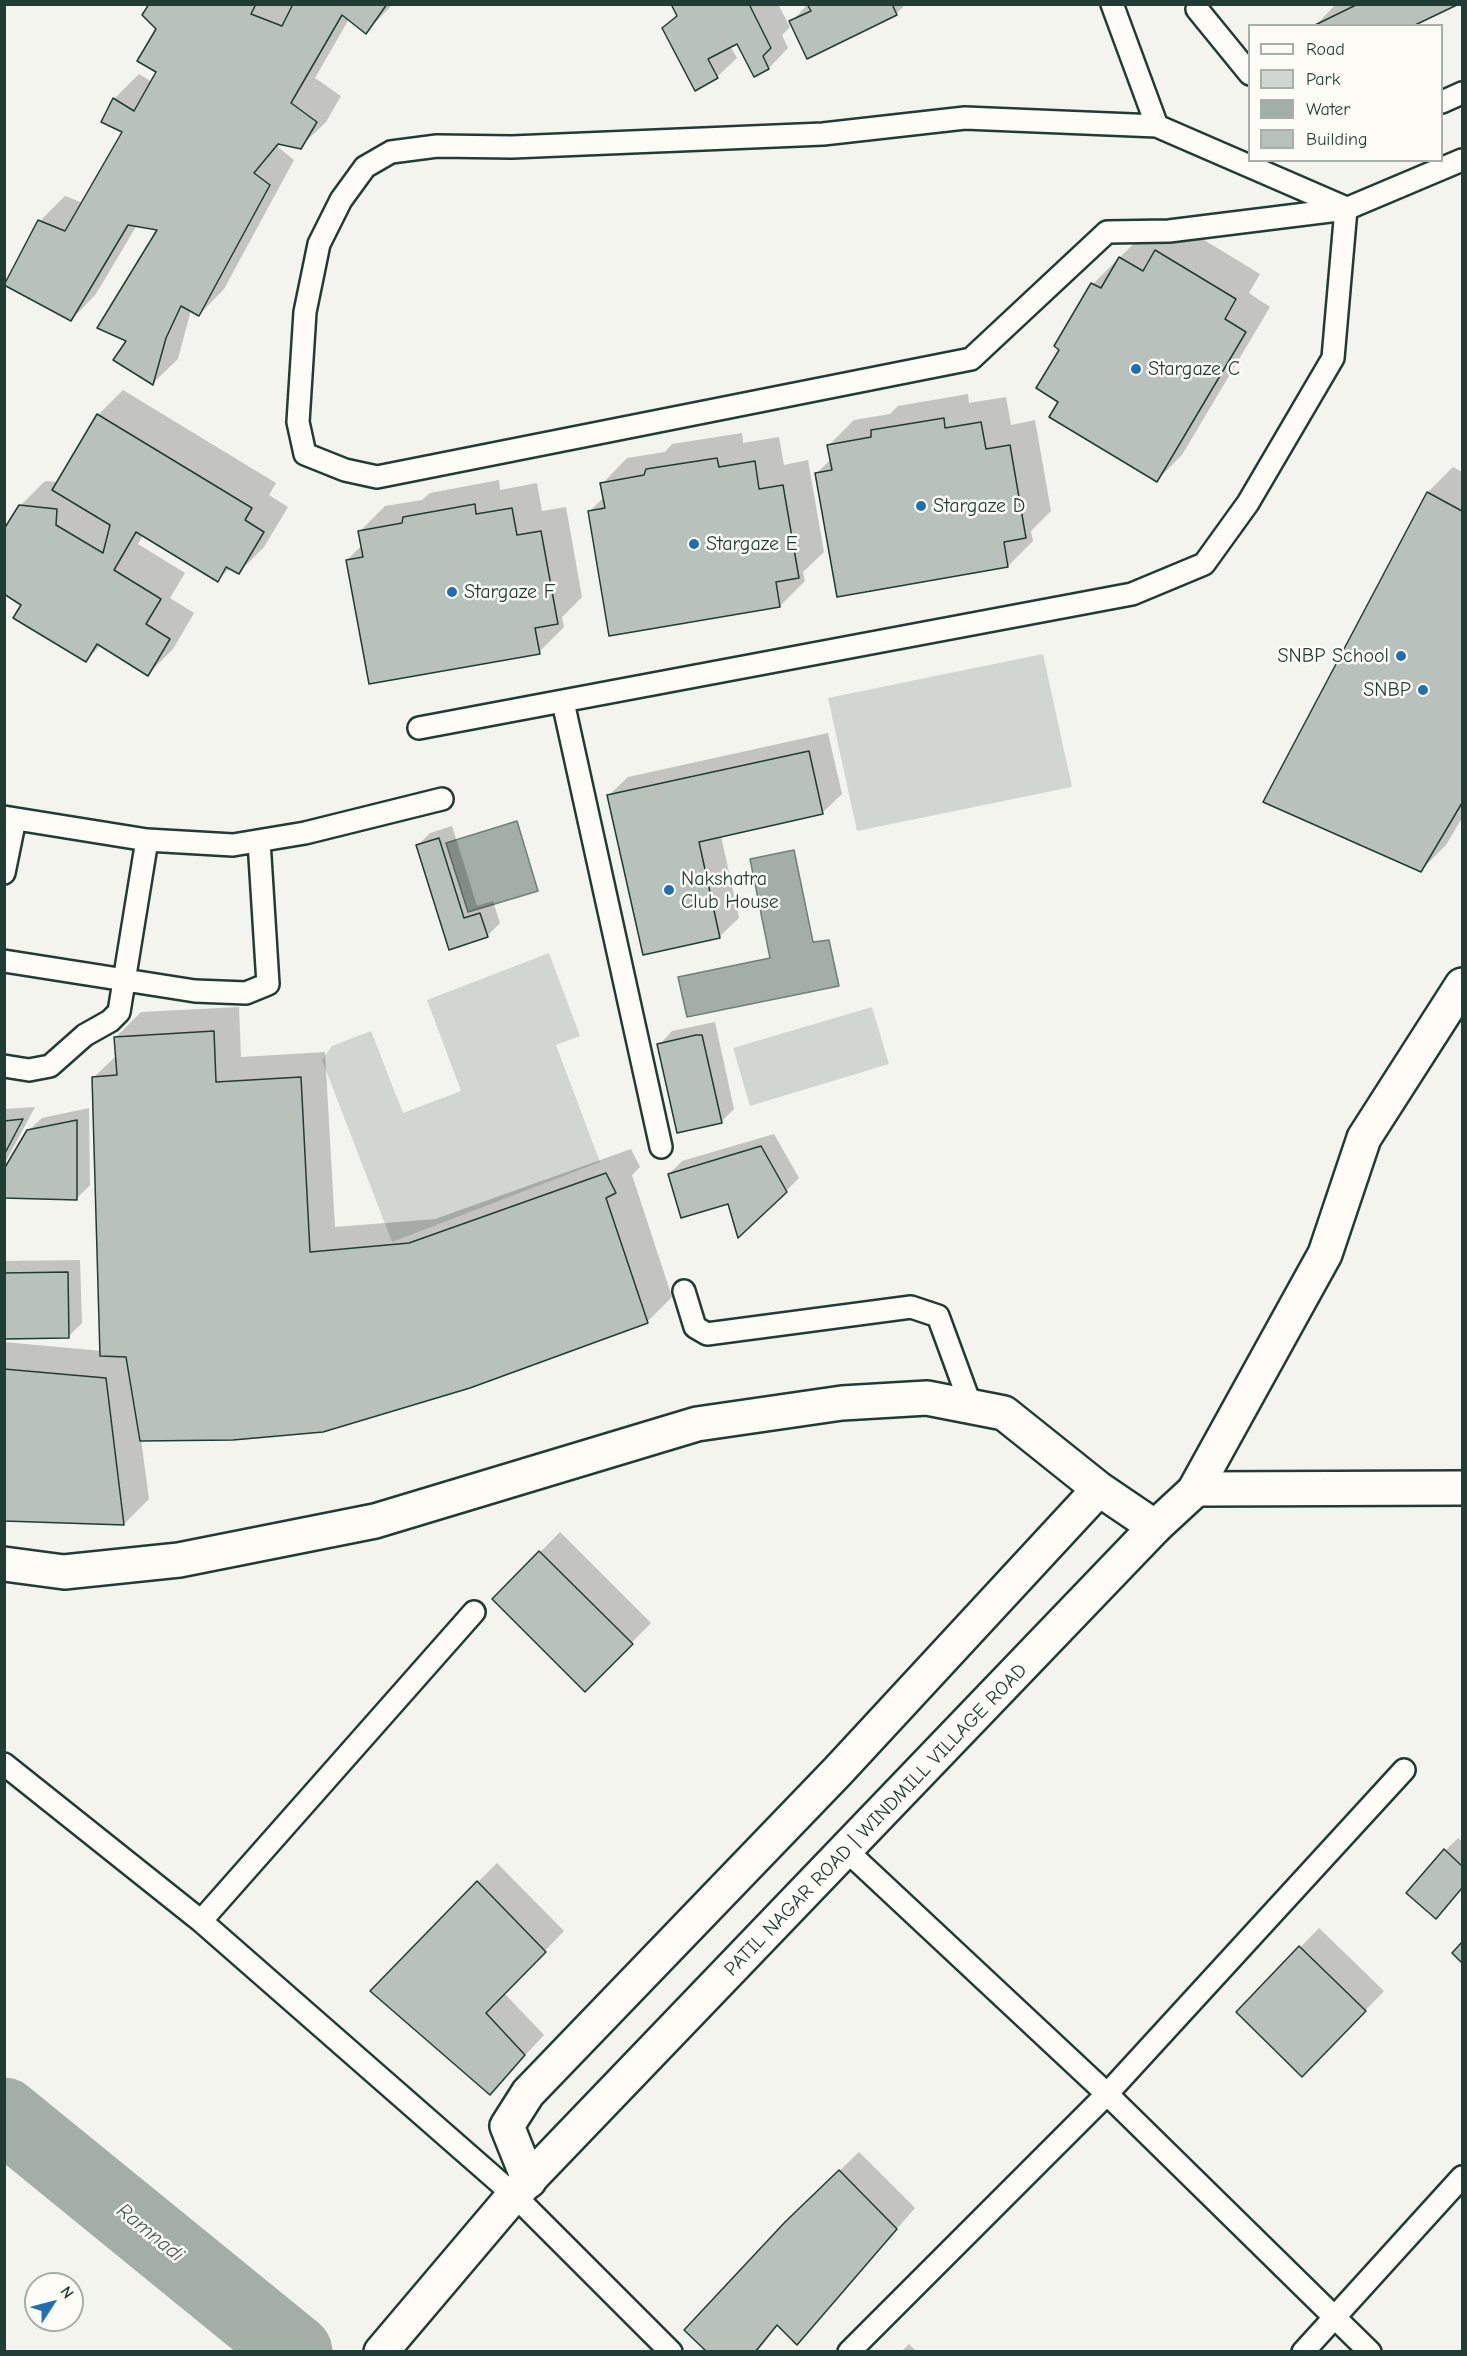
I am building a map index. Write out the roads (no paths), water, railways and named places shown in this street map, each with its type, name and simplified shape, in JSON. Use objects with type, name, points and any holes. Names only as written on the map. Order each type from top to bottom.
[{"type":"street","name":"PATIL NAGAR ROAD | WINDMILL VILLAGE ROAD","points":[[381,2352],[521,2188],[847,1851],[1155,1527],[1194,1491],[1325,1254],[1364,1138],[1462,985]]},
{"type":"street","points":[[4,1564],[64,1572],[168,1561],[375,1521],[697,1424],[863,1402],[927,1398],[1004,1413],[1099,1489],[1155,1527]]},
{"type":"street","points":[[1194,1491],[1201,1489],[1462,1488]]},
{"type":"street","points":[[521,2188],[507,2126],[528,2093],[679,1939],[846,1763],[1099,1489]]},
{"type":"lane","points":[[1112,4],[1157,126]]},
{"type":"lane","points":[[1197,9],[1248,72]]},
{"type":"lane","points":[[1443,102],[1462,93]]},
{"type":"lane","points":[[1346,209],[1157,126],[965,118],[823,134],[512,147],[437,146],[391,152],[365,167],[341,200],[319,244],[305,312],[298,422],[305,454],[345,470],[377,477],[971,358],[1107,232],[1169,231],[1346,209],[1462,160]]},
{"type":"lane","points":[[419,728],[1132,594],[1204,564],[1248,503],[1333,358],[1346,209]]},
{"type":"lane","points":[[563,702],[661,1147]]},
{"type":"lane","points":[[4,873],[10,818],[147,840],[233,845],[305,833],[442,799]]},
{"type":"lane","points":[[4,1066],[29,1070],[50,1066],[85,1035],[110,1021],[119,1012],[126,982],[147,840]]},
{"type":"lane","points":[[4,961],[126,982],[195,991],[246,993],[268,984],[259,841]]},
{"type":"lane","points":[[684,1291],[694,1327],[707,1334],[911,1307],[938,1316],[971,1406]]},
{"type":"lane","points":[[201,1921],[474,1612]]},
{"type":"lane","points":[[4,1764],[201,1921],[521,2188],[671,2352]]},
{"type":"lane","points":[[849,2352],[1107,2094],[1404,1770]]},
{"type":"lane","points":[[847,1851],[1107,2094],[1370,2352]]},
{"type":"lane","points":[[1303,2352],[1462,2177]]},
{"type":"water","points":[[517,821],[538,891],[468,912],[446,843]]},
{"type":"water","points":[[794,850],[813,942],[829,940],[839,986],[687,1017],[678,977],[770,958],[750,859]]},
{"type":"waterway","name":"Ramnadi","points":[[4,2115],[295,2352]]},
{"type":"place","name":"Stargaze C","points":[[1136,369]]},
{"type":"place","name":"Stargaze D","points":[[921,506]]},
{"type":"place","name":"Stargaze E","points":[[694,544]]},
{"type":"place","name":"Stargaze F","points":[[452,592]]},
{"type":"place","name":"SNBP School","points":[[1401,656]]},
{"type":"place","name":"SNBP","points":[[1423,690]]},
{"type":"place","name":"Nakshatra Club House","points":[[669,890]]}]
